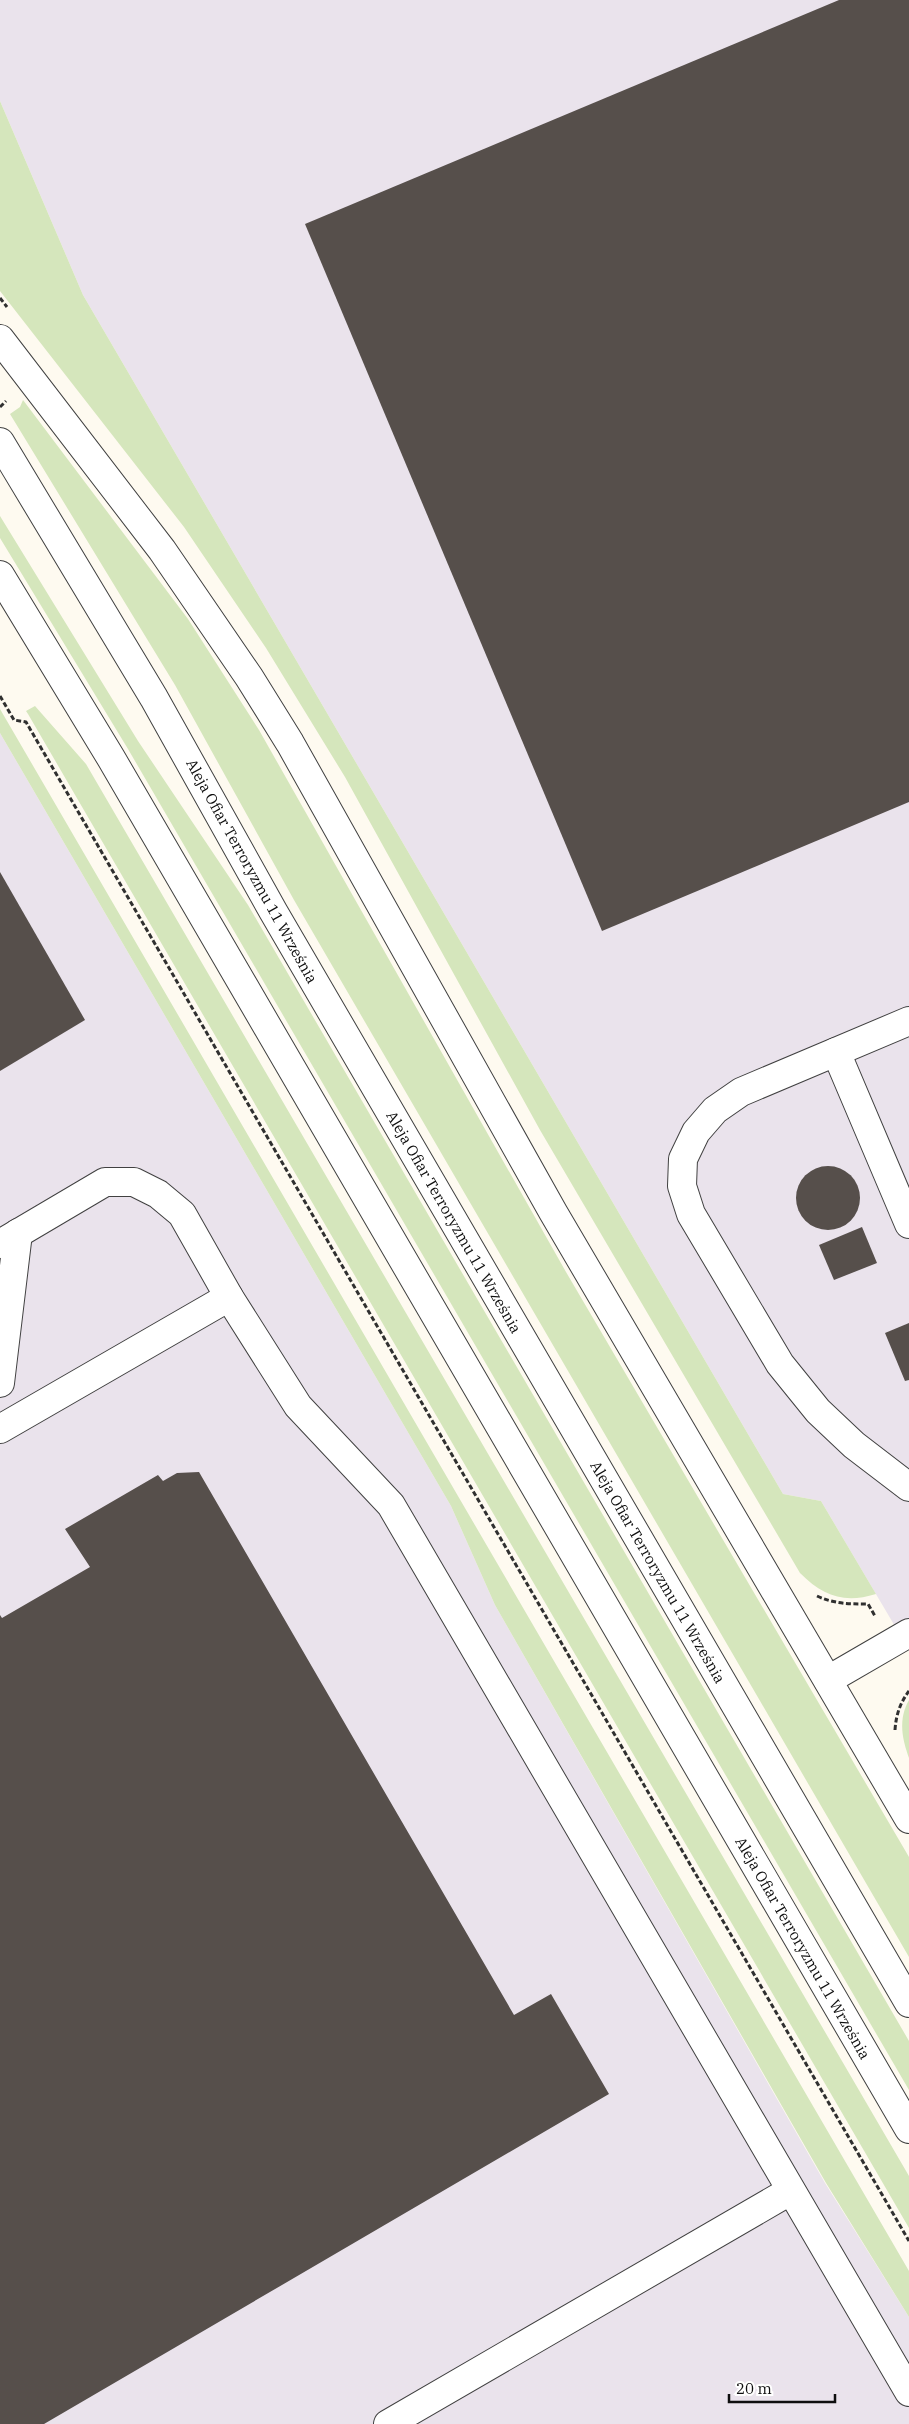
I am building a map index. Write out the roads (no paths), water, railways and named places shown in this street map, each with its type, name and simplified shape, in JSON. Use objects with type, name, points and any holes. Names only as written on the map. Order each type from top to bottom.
[{"type":"street","points":[[0,339],[162,550],[249,677],[290,743],[553,1212],[909,1819]]},
{"type":"street","name":"Aleja Ofiar Terroryzmu 11 Września","points":[[0,442],[154,698],[273,911],[909,2003]]},
{"type":"street","name":"Aleja Ofiar Terroryzmu 11 Września","points":[[0,575],[116,767],[909,2129]]},
{"type":"street","points":[[909,1021],[741,1092],[715,1110],[696,1132],[683,1159],[682,1186],[691,1214],[780,1364],[818,1411],[854,1445],[909,1488]]},
{"type":"street","points":[[836,1052],[909,1224]]},
{"type":"street","points":[[0,1383],[9,1239],[105,1182],[134,1182],[158,1194],[182,1214],[229,1297],[298,1406],[392,1505],[790,2191],[909,2392]]},
{"type":"street","points":[[0,1429],[229,1297]]},
{"type":"street","points":[[828,1680],[909,1633]]},
{"type":"street","points":[[388,2424],[790,2191]]}]
